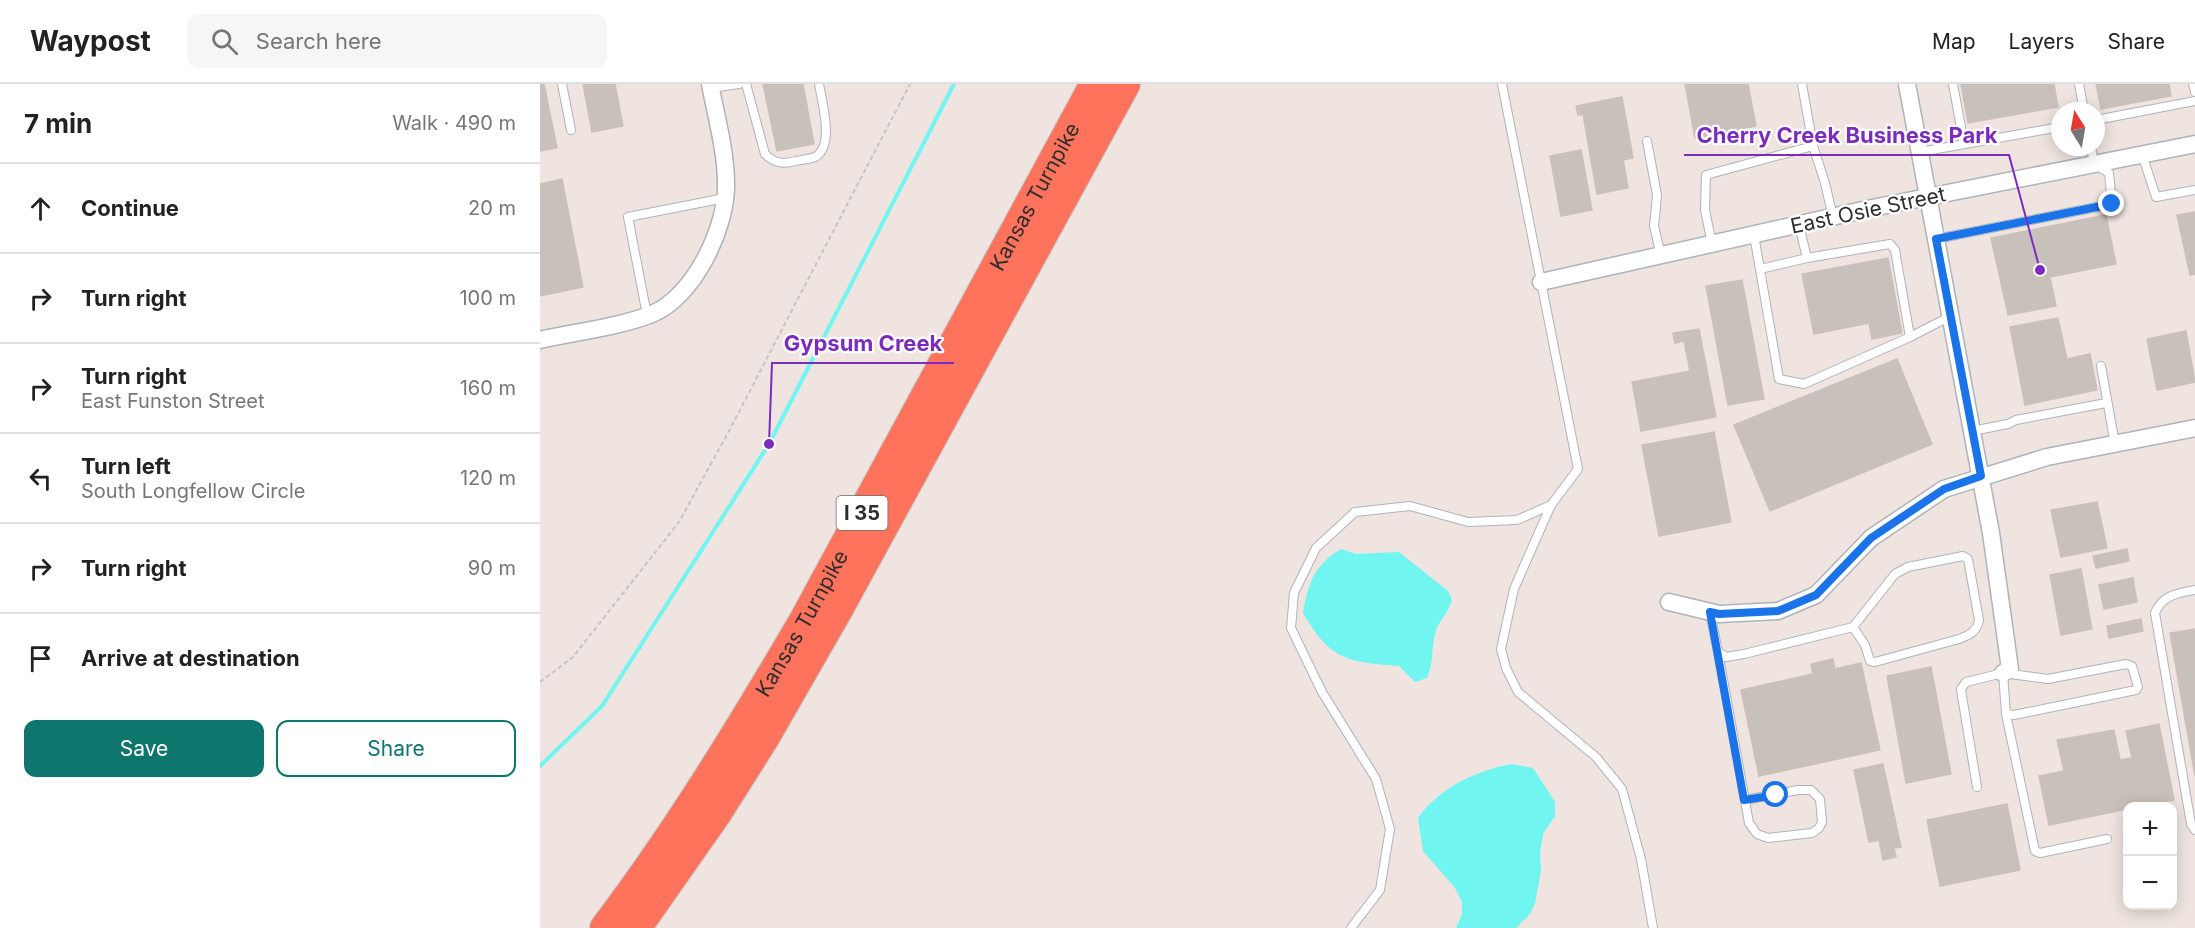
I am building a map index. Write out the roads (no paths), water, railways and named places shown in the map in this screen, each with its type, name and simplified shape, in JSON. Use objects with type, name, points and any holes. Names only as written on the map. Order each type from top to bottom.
[{"type":"highway","name":"Kansas Turnpike","points":[[605,928],[683,819],[794,638],[1095,84]]},
{"type":"highway","name":"Kansas Turnpike","points":[[636,928],[716,814],[764,738],[838,609],[1125,84]]},
{"type":"street","points":[[1907,84],[1991,533],[2010,669],[2003,673]]},
{"type":"street","points":[[540,340],[608,326],[653,313],[673,300],[690,282],[702,264],[717,230],[725,198],[724,162],[710,86]]},
{"type":"street","name":"East Osie Street","points":[[1541,282],[1833,217],[2195,144]]},
{"type":"street","points":[[1669,602],[1719,614],[1778,611],[1816,595],[1871,538],[1944,489],[2047,457],[2195,428]]},
{"type":"lane","points":[[562,84],[571,130]]},
{"type":"lane","points":[[710,86],[739,84]]},
{"type":"lane","points":[[746,84],[765,154],[771,160],[787,163],[815,157],[825,140],[825,116],[819,84]]},
{"type":"lane","points":[[1502,84],[1578,469],[1551,505],[1514,589],[1501,649],[1506,668],[1518,692],[1596,757],[1622,789],[1641,859],[1653,928]]},
{"type":"lane","points":[[1802,84],[1813,146],[1833,217]]},
{"type":"lane","points":[[1953,84],[1964,144]]},
{"type":"lane","points":[[2079,84],[2082,102]]},
{"type":"lane","points":[[2193,84],[2195,92]]},
{"type":"lane","points":[[2105,118],[2195,101]]},
{"type":"lane","points":[[1920,152],[2051,129]]},
{"type":"lane","points":[[1647,141],[1657,195],[1654,226],[1661,256]]},
{"type":"lane","points":[[1712,244],[1705,210],[1706,176],[1813,146]]},
{"type":"lane","points":[[2142,154],[2156,197],[2195,190]]},
{"type":"lane","points":[[1936,239],[2112,204],[2109,173],[2094,164],[2093,156]]},
{"type":"lane","points":[[647,315],[628,217],[725,198]]},
{"type":"lane","points":[[1799,225],[1807,258]]},
{"type":"lane","points":[[1754,235],[1779,379],[1804,384],[1911,337],[1951,316]]},
{"type":"lane","points":[[1760,272],[1807,258],[1890,244],[1895,250],[1911,337]]},
{"type":"lane","points":[[2101,366],[2115,444]]},
{"type":"lane","points":[[1972,431],[2008,424],[2016,420],[2106,404]]},
{"type":"lane","points":[[1351,928],[1380,890],[1390,829],[1376,779],[1323,692],[1291,628],[1294,593],[1316,548],[1355,512],[1410,506],[1468,522],[1517,520],[1551,505]]},
{"type":"lane","points":[[1718,652],[1726,657],[1744,654],[1853,627],[1895,573],[1908,567],[1963,556],[1968,559],[1979,620],[1978,627],[1972,633],[1959,639],[1870,662],[1864,645],[1853,627]]},
{"type":"lane","points":[[2195,590],[2165,598],[2158,605],[2155,613],[2191,824],[2195,830]]},
{"type":"lane","points":[[1710,612],[1744,800],[1749,823],[1757,834],[1768,838],[1812,833],[1819,828],[1822,822],[1820,799],[1811,790],[1798,790],[1744,800]]},
{"type":"lane","points":[[1977,787],[1961,689],[1966,682],[2003,673],[2048,679],[2126,664],[2132,666],[2138,687],[2136,690],[2014,715],[2006,714]]},
{"type":"lane","points":[[2003,673],[2006,714],[2035,851],[2040,853],[2107,839]]},
{"type":"water","points":[[1341,549],[1356,554],[1399,552],[1448,591],[1452,600],[1436,630],[1427,678],[1415,682],[1399,666],[1366,663],[1342,656],[1322,641],[1313,629],[1303,613],[1310,584],[1324,562]]},
{"type":"water","points":[[1512,764],[1533,768],[1555,802],[1555,816],[1543,834],[1540,853],[1541,871],[1535,903],[1530,914],[1516,928],[1456,928],[1462,914],[1462,902],[1455,888],[1423,851],[1418,818],[1437,798],[1460,782],[1485,771]]},
{"type":"waterway","points":[[540,766],[602,706],[769,444],[954,84]]},
{"type":"place","name":"Cherry Creek Business Park","points":[[2040,270]]},
{"type":"place","name":"Gypsum Creek","points":[[769,444]]}]
